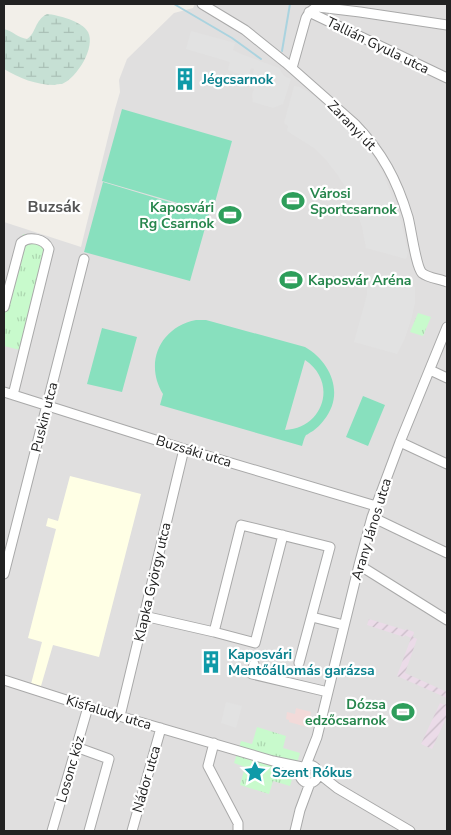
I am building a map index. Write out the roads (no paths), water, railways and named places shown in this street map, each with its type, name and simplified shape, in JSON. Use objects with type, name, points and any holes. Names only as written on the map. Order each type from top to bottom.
[{"type":"street","name":"Zaranyi út","points":[[202,4],[246,30],[355,124],[376,148],[402,198],[422,273],[447,282]]},
{"type":"street","points":[[292,68],[306,18],[309,12],[318,7],[447,25]]},
{"type":"street","name":"Tallián Gyula utca","points":[[309,12],[447,78]]},
{"type":"street","name":"Buzsáki utca","points":[[4,307],[21,243],[25,239],[30,238],[47,244],[49,249],[8,393],[184,449],[376,506]]},
{"type":"street","name":"Puskin utca","points":[[4,574],[84,259]]},
{"type":"street","name":"Arany János utca","points":[[295,831],[302,794],[372,518],[400,442],[447,327]]},
{"type":"street","points":[[430,370],[447,378]]},
{"type":"street","points":[[400,442],[447,464]]},
{"type":"street","name":"Klapka György utca","points":[[120,716],[184,449]]},
{"type":"street","points":[[372,518],[447,553]]},
{"type":"street","points":[[214,632],[242,525],[330,547],[299,663]]},
{"type":"street","points":[[144,616],[255,643],[283,536]]},
{"type":"street","points":[[359,565],[447,620]]},
{"type":"street","points":[[312,617],[344,625]]},
{"type":"street","points":[[254,664],[252,674],[328,692]]},
{"type":"street","name":"Kisfaludy utca","points":[[4,680],[88,707],[214,743],[308,774],[337,788],[410,831]]},
{"type":"street","name":"Losonc köz","points":[[52,831],[88,707]]},
{"type":"street","name":"Nádor utca","points":[[132,831],[161,728]]},
{"type":"street","points":[[214,743],[208,766],[238,823],[238,831]]},
{"type":"street","points":[[76,747],[109,758],[89,831]]},
{"type":"waterway","points":[[174,4],[232,38],[261,59]]},
{"type":"waterway","points":[[282,51],[290,4]]},
{"type":"place","name":"Jégcsarnok","points":[[185,79]]},
{"type":"place","name":"Városi Sportcsarnok","points":[[293,201]]},
{"type":"place","name":"Kaposvári Rg Csarnok","points":[[230,215]]},
{"type":"place","name":"Kaposvár Aréna","points":[[291,280]]},
{"type":"place","name":"Kaposvári Mentőállomás garázsa","points":[[211,662]]},
{"type":"place","name":"Dózsa edzőcsarnok","points":[[403,712]]},
{"type":"place","name":"Szent Rókus","points":[[255,772]]},
{"type":"district","name":"Buzsák","points":[[54,206]]}]
